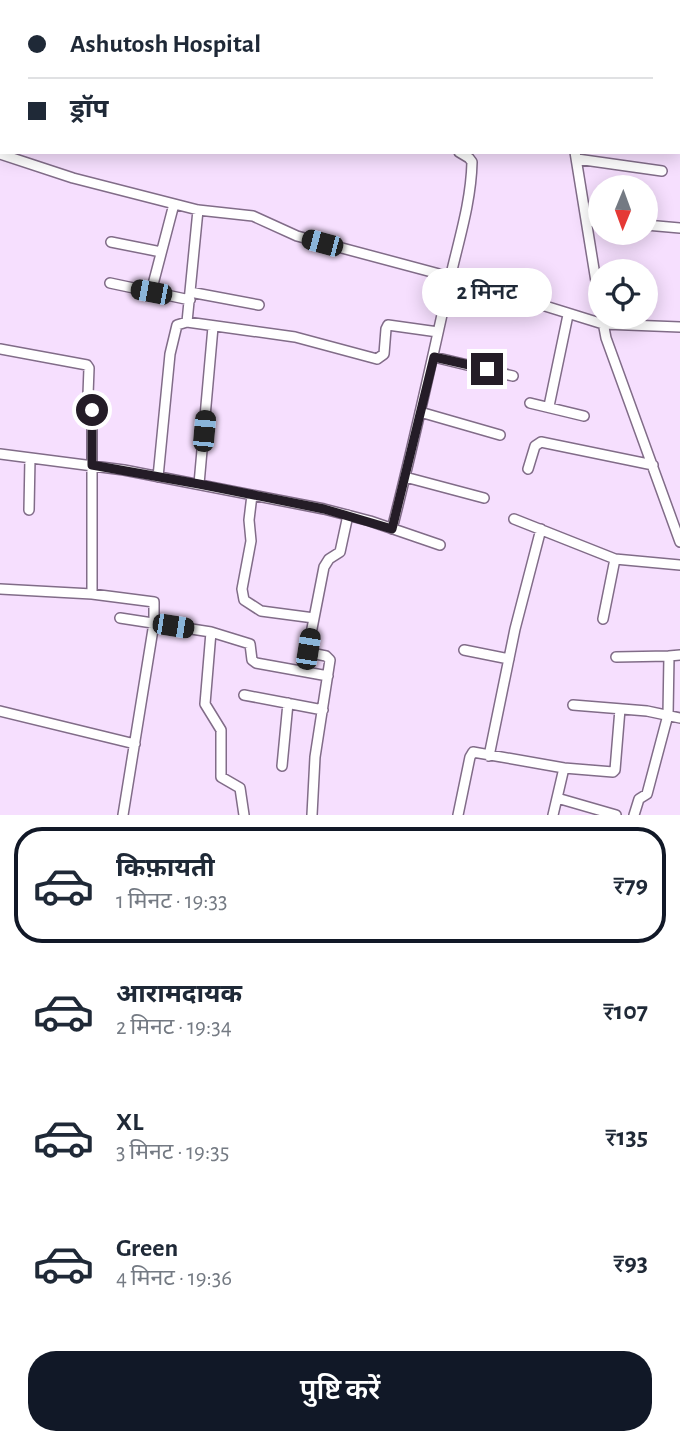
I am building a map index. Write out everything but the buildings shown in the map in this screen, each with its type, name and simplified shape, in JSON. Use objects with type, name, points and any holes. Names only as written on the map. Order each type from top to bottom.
[{"type":"street","points":[[0,154],[73,178],[198,210],[242,213],[297,236],[450,277],[568,315],[588,318]]},
{"type":"street","points":[[392,529],[434,357],[450,277],[465,225],[472,166],[470,158],[463,154]]},
{"type":"street","points":[[593,259],[576,156],[662,171]]},
{"type":"street","points":[[151,292],[174,204]]},
{"type":"street","points":[[187,322],[198,210]]},
{"type":"street","points":[[658,226],[680,228]]},
{"type":"street","points":[[111,242],[162,252]]},
{"type":"street","points":[[110,284],[151,292],[259,305]]},
{"type":"street","points":[[549,406],[568,315]]},
{"type":"street","points":[[158,477],[174,329],[177,325],[187,322],[295,337],[377,359],[384,354],[388,325],[438,332]]},
{"type":"street","points":[[658,325],[680,327]]},
{"type":"street","points":[[199,484],[213,327]]},
{"type":"street","points":[[604,329],[680,542]]},
{"type":"street","points":[[0,349],[87,365],[88,395]]},
{"type":"street","points":[[434,357],[513,376]]},
{"type":"street","points":[[530,403],[584,416]]},
{"type":"street","points":[[92,410],[92,594]]},
{"type":"street","points":[[420,412],[500,435]]},
{"type":"street","points":[[528,469],[535,446],[541,442],[653,465]]},
{"type":"street","points":[[0,454],[92,465],[199,484],[348,515],[440,545]]},
{"type":"street","points":[[29,510],[30,458]]},
{"type":"street","points":[[405,477],[484,498]]},
{"type":"street","points":[[252,495],[249,520],[251,541],[242,589],[244,600],[261,611],[314,618]]},
{"type":"street","points":[[312,815],[312,784],[329,658],[311,653],[308,649],[324,567],[329,559],[341,552],[348,515]]},
{"type":"street","points":[[514,519],[615,559],[680,565]]},
{"type":"street","points":[[489,756],[509,659],[541,529]]},
{"type":"street","points":[[603,618],[615,559]]},
{"type":"street","points":[[0,589],[92,594],[153,601],[155,604],[123,815]]},
{"type":"street","points":[[120,618],[211,632],[250,644],[252,660],[256,663],[328,676]]},
{"type":"street","points":[[211,632],[205,704],[221,730],[220,777],[240,788],[244,815]]},
{"type":"street","points":[[464,650],[509,659]]},
{"type":"street","points":[[616,657],[680,655]]},
{"type":"street","points":[[634,815],[639,799],[648,794],[668,715],[669,656]]},
{"type":"street","points":[[244,695],[323,710]]},
{"type":"street","points":[[282,766],[288,703]]},
{"type":"street","points":[[573,705],[680,718]]},
{"type":"street","points":[[458,815],[471,754],[476,752],[564,768],[609,772],[615,770],[620,709]]},
{"type":"street","points":[[0,711],[135,744]]},
{"type":"street","points":[[553,815],[564,768]]},
{"type":"street","points":[[557,798],[616,815]]},
{"type":"route","points":[[92,410],[92,465],[324,509],[392,529],[434,357],[487,369]]}]
